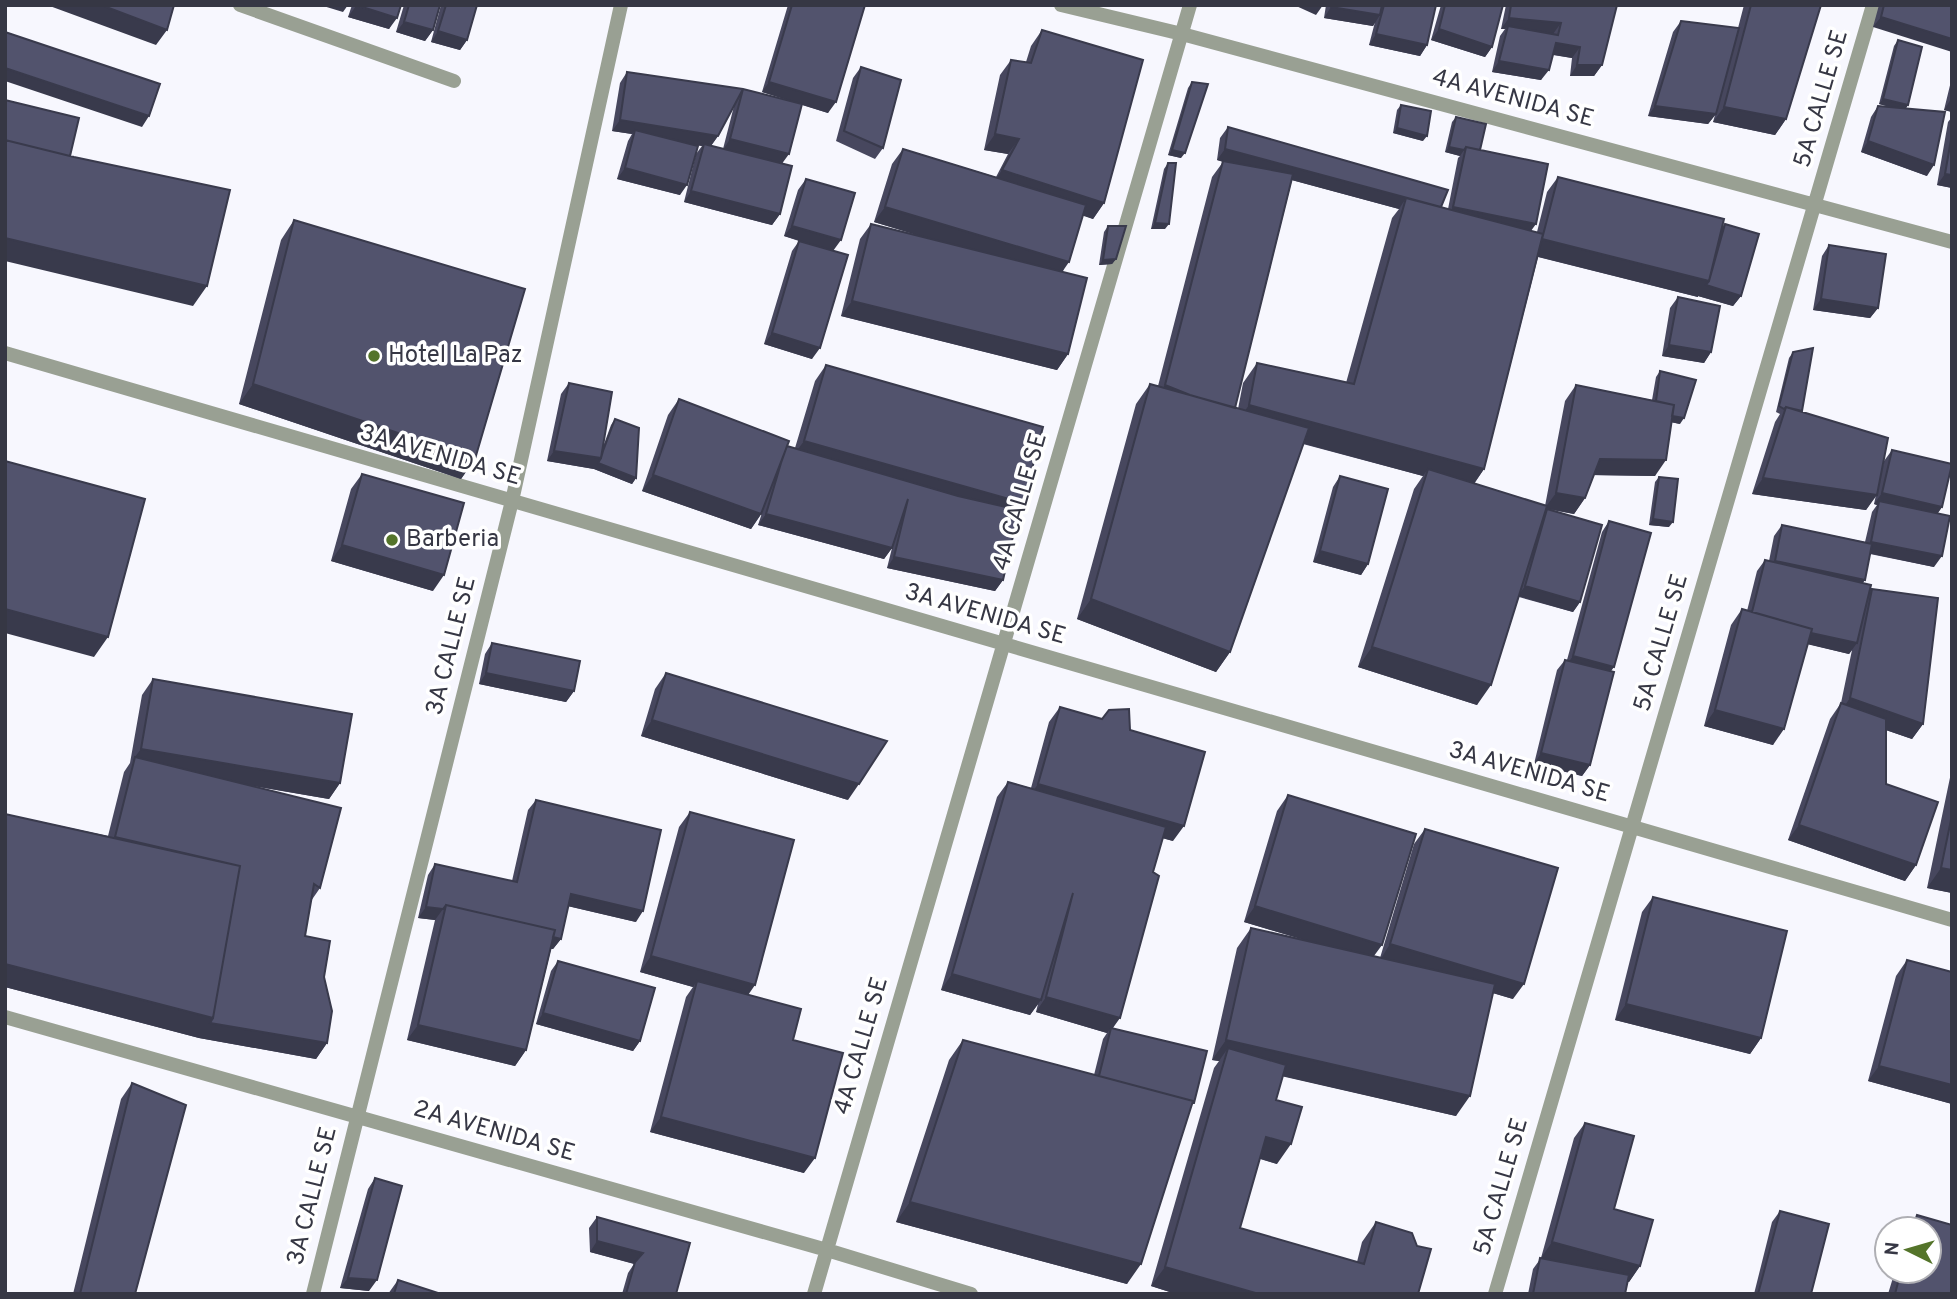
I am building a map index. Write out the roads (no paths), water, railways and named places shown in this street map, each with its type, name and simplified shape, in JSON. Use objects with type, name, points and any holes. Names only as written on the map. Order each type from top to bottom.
[{"type":"street","points":[[240,5],[454,81]]},
{"type":"street","name":"3A CALLE SE","points":[[313,1294],[512,501],[621,5]]},
{"type":"street","name":"4A AVENIDA SE","points":[[1061,5],[1182,34],[1952,242]]},
{"type":"street","name":"4A CALLE SE","points":[[814,1294],[1190,5]]},
{"type":"street","name":"5A CALLE SE","points":[[1494,1294],[1873,5]]},
{"type":"street","name":"3A AVENIDA SE","points":[[5,353],[1952,920]]},
{"type":"street","name":"2A AVENIDA SE","points":[[5,1017],[827,1250],[971,1294]]},
{"type":"place","name":"Hotel La Paz","points":[[374,356]]},
{"type":"place","name":"Barberia","points":[[392,540]]}]
